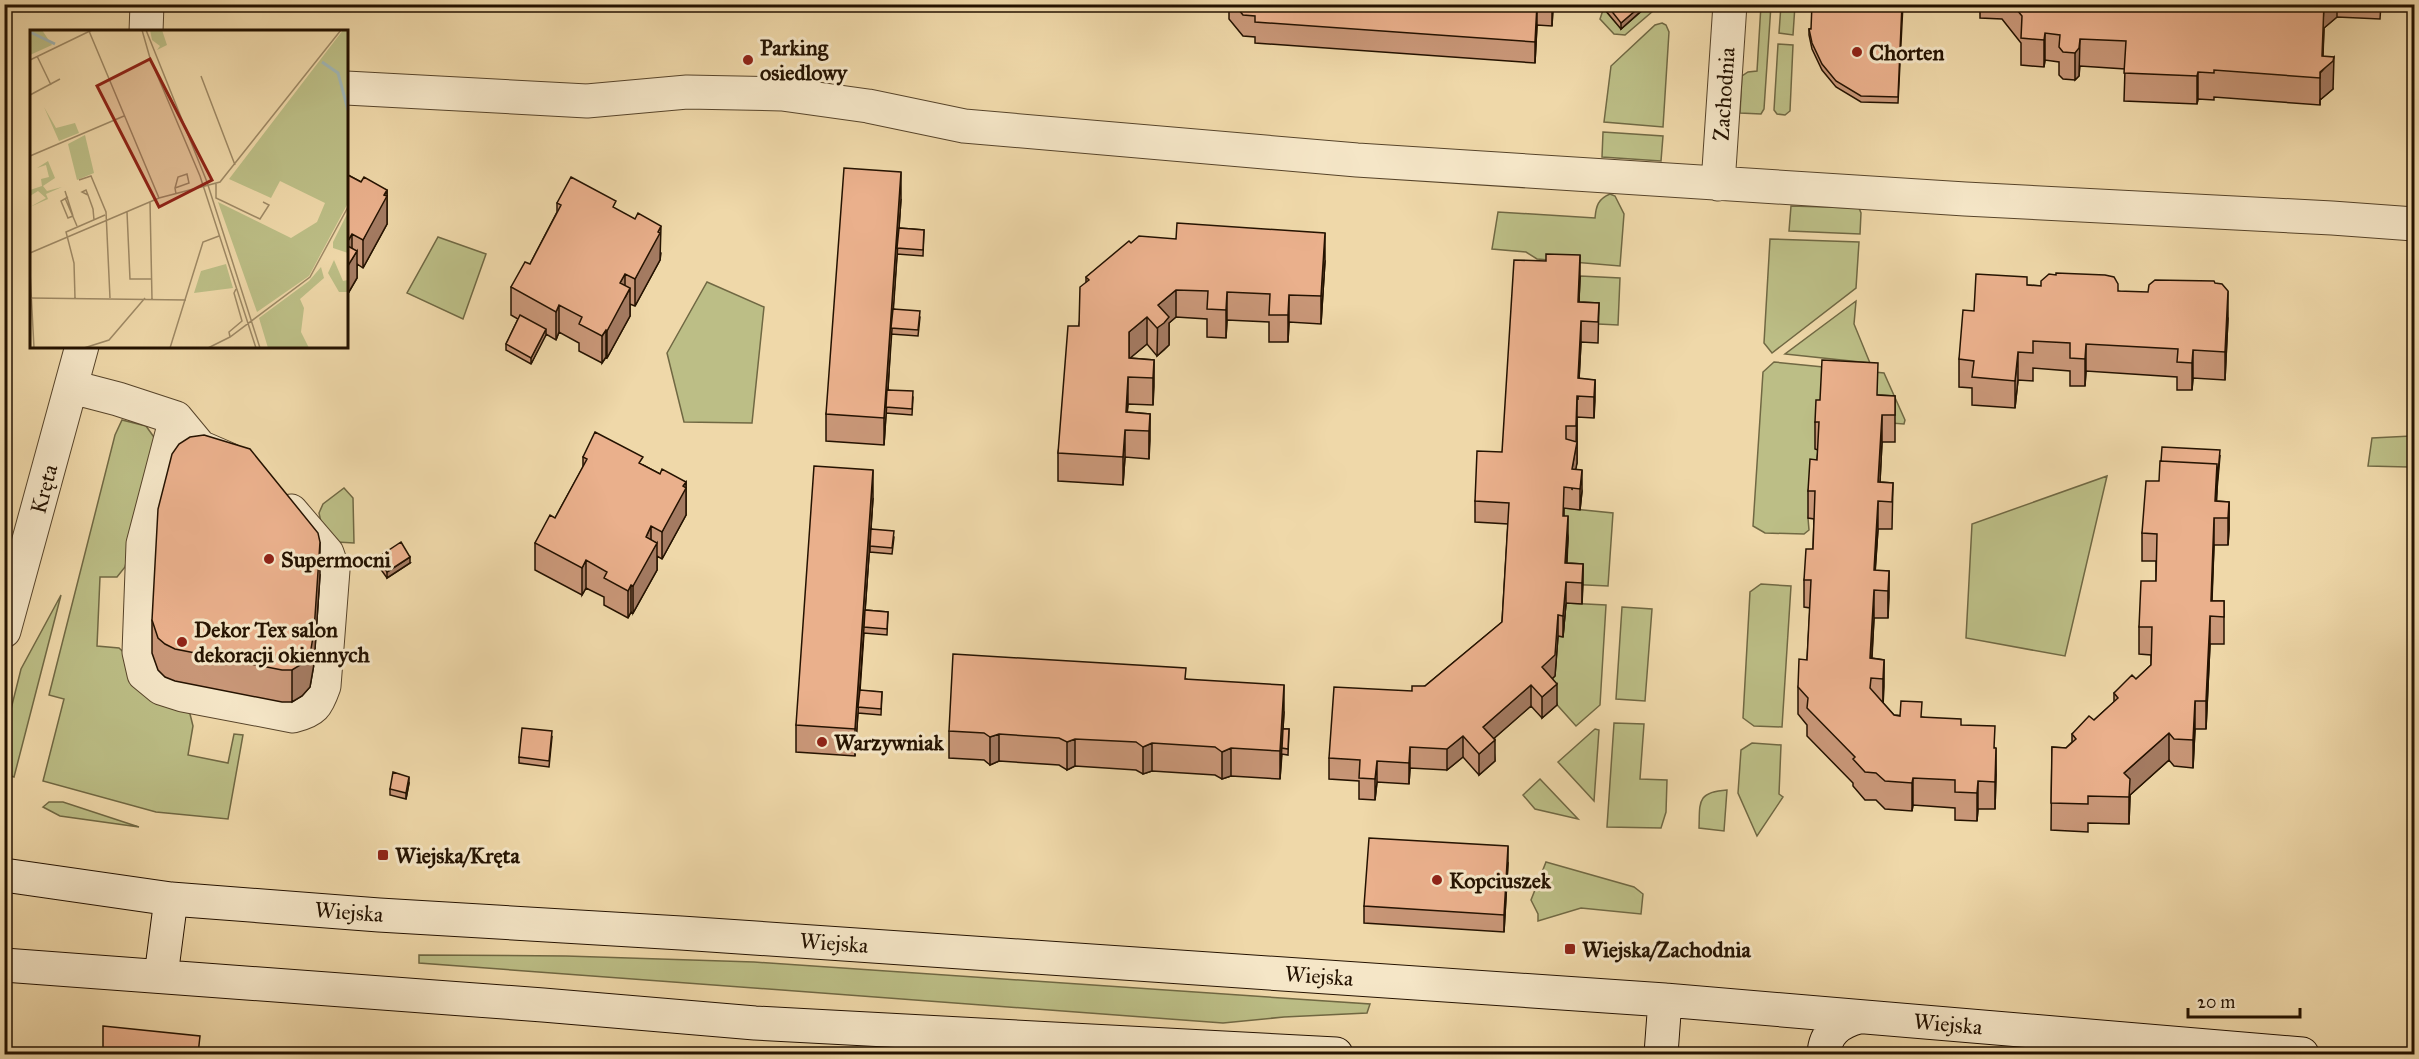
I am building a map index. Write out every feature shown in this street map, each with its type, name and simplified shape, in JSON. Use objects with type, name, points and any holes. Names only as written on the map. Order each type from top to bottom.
[{"type":"main road","points":[[146,30],[147,4]]},
{"type":"main road","name":"Zachodnia","points":[[1718,184],[1730,4]]},
{"type":"main road","points":[[348,88],[587,101],[687,92],[782,94],[868,105],[964,126],[1378,162],[2415,224]]},
{"type":"main road","name":"Kręta","points":[[4,631],[82,348]]},
{"type":"main road","points":[[72,387],[176,418],[200,447],[265,481],[327,553],[333,570],[324,686],[318,702],[308,712],[293,716],[183,695],[161,688],[144,674],[139,652],[143,544],[176,418]]},
{"type":"main road","name":"Wiejska","points":[[4,875],[171,899],[379,915],[681,933],[1665,1000],[2302,1054]]},
{"type":"main road","points":[[161,976],[171,899]]},
{"type":"main road","points":[[4,965],[755,1023],[1336,1054]]},
{"type":"main road","points":[[1661,1054],[1665,1000]]},
{"type":"main road","points":[[1824,1054],[1827,1038],[1836,1027],[1846,1020],[1859,1017]]},
{"type":"green space","points":[[1649,5],[1660,5],[1625,35],[1614,34],[1600,19],[1605,10],[1621,29]]},
{"type":"green space","points":[[1761,5],[1771,5],[1764,109],[1761,114],[1740,113],[1742,76],[1748,72],[1757,71]]},
{"type":"green space","points":[[1781,5],[1795,5],[1793,35],[1779,33]]},
{"type":"green space","points":[[1662,23],[1666,25],[1669,32],[1663,127],[1604,122],[1611,66],[1655,25]]},
{"type":"green space","points":[[1778,44],[1793,45],[1790,111],[1785,115],[1777,114],[1774,110]]},
{"type":"green space","points":[[1603,132],[1663,136],[1661,161],[1602,157]]},
{"type":"green space","points":[[1610,194],[1615,196],[1624,214],[1620,266],[1537,259],[1526,252],[1492,249],[1498,212],[1595,218],[1598,203]]},
{"type":"green space","points":[[1791,206],[1859,208],[1861,213],[1860,234],[1789,231]]},
{"type":"green space","points":[[438,237],[486,254],[463,319],[407,293]]},
{"type":"green space","points":[[1770,239],[1859,242],[1856,288],[1772,353],[1764,343]]},
{"type":"green space","points":[[1580,276],[1620,278],[1618,325],[1578,323]]},
{"type":"green space","points":[[707,282],[764,307],[752,423],[684,422],[667,353]]},
{"type":"green space","points":[[1856,301],[1854,324],[1870,363],[1785,354]]},
{"type":"green space","points":[[1774,362],[1884,373],[1905,420],[1904,424],[1877,422],[1819,450],[1817,487],[1808,518],[1809,530],[1804,534],[1765,533],[1753,526],[1763,372]]},
{"type":"green space","points":[[122,420],[146,426],[156,440],[125,567],[117,577],[100,577],[97,646],[119,648],[190,714],[193,726],[188,755],[228,763],[234,734],[243,735],[228,819],[156,812],[43,781],[64,699],[49,695],[115,435]]},
{"type":"green space","points":[[2411,436],[2408,467],[2368,466],[2372,438]]},
{"type":"green space","points":[[2107,476],[2065,656],[1966,638],[1972,524]]},
{"type":"green space","points":[[344,488],[353,498],[354,543],[337,542],[321,522],[319,513],[323,504]]},
{"type":"green space","points":[[1564,508],[1613,513],[1608,586],[1565,584],[1568,538],[1563,537]]},
{"type":"green space","points":[[1761,584],[1791,586],[1782,727],[1754,726],[1743,718],[1750,592]]},
{"type":"green space","points":[[61,595],[14,777],[5,774],[5,733],[21,669]]},
{"type":"green space","points":[[1566,603],[1606,605],[1600,705],[1576,726],[1542,688],[1558,636],[1563,636]]},
{"type":"green space","points":[[1622,607],[1652,609],[1645,701],[1616,699]]},
{"type":"green space","points":[[1614,723],[1644,724],[1640,779],[1667,780],[1666,812],[1661,828],[1607,827]]},
{"type":"green space","points":[[1595,729],[1599,730],[1594,801],[1558,762]]},
{"type":"green space","points":[[1752,743],[1781,745],[1779,794],[1783,797],[1757,836],[1738,793],[1741,750]]},
{"type":"green space","points":[[1540,779],[1578,819],[1535,809],[1523,795]]},
{"type":"green space","points":[[1727,790],[1724,831],[1699,828],[1702,800],[1710,793]]},
{"type":"green space","points":[[49,802],[63,802],[139,827],[60,816],[43,807]]},
{"type":"green space","points":[[1546,862],[1634,887],[1643,894],[1641,914],[1581,908],[1538,921],[1538,914],[1531,900]]},
{"type":"green space","points":[[419,955],[566,956],[754,962],[1370,1004],[1367,1013],[1223,1023],[419,963]]},
{"type":"building","points":[[1234,4],[1537,4],[1535,42],[1255,22],[1255,16],[1243,15]]},
{"type":"building","points":[[1606,4],[1643,4],[1621,23]]},
{"type":"building","name":"Chorten","points":[[1812,4],[1902,4],[1898,97],[1861,96],[1836,81],[1822,64],[1812,43],[1809,29],[1811,29]]},
{"type":"building","points":[[2012,4],[2324,4],[2322,56],[2334,57],[2333,61],[2320,72],[2320,78],[2214,70],[2214,73],[2198,72],[2197,76],[2124,73],[2126,41],[2080,39],[2079,48],[2075,53],[2063,52],[2059,47],[2060,35],[2045,33],[2044,40],[2021,38],[2022,16]]},
{"type":"building","points":[[844,168],[901,172],[884,418],[826,414]]},
{"type":"building","points":[[348,175],[361,182],[364,177],[387,190],[384,195],[387,196],[363,240],[352,234],[348,241]]},
{"type":"building","points":[[571,177],[616,201],[613,207],[635,219],[638,213],[661,226],[658,232],[660,233],[635,279],[625,274],[620,283],[630,288],[602,336],[579,324],[582,317],[559,305],[556,312],[511,287],[525,262],[530,264],[561,205],[557,203]]},
{"type":"building","points":[[1177,223],[1325,233],[1321,296],[1289,295],[1288,315],[1269,315],[1270,294],[1227,292],[1226,310],[1207,309],[1208,291],[1176,290],[1158,305],[1169,317],[1164,323],[1157,328],[1147,317],[1129,332],[1129,358],[1154,360],[1153,378],[1128,377],[1126,412],[1150,414],[1149,431],[1125,430],[1123,457],[1058,453],[1068,326],[1079,326],[1080,287],[1089,280],[1086,277],[1129,241],[1131,243],[1139,236],[1176,239]]},
{"type":"building","points":[[899,228],[924,230],[923,250],[897,248]]},
{"type":"building","points":[[348,246],[357,251],[348,266]]},
{"type":"building","points":[[1546,254],[1580,255],[1578,302],[1599,303],[1598,322],[1581,321],[1578,378],[1595,380],[1594,397],[1577,396],[1576,426],[1566,426],[1566,439],[1577,442],[1572,469],[1582,470],[1580,489],[1564,487],[1563,516],[1568,516],[1565,563],[1583,564],[1582,583],[1566,582],[1563,616],[1558,615],[1555,655],[1542,667],[1557,684],[1542,697],[1531,685],[1483,727],[1495,740],[1479,754],[1463,736],[1447,749],[1410,747],[1409,763],[1377,761],[1375,779],[1359,778],[1360,760],[1329,758],[1334,687],[1412,691],[1412,686],[1425,686],[1502,622],[1509,503],[1475,501],[1477,451],[1502,452],[1514,260],[1546,261]]},
{"type":"building","points":[[2056,273],[2114,277],[2118,284],[2118,291],[2148,292],[2149,285],[2155,280],[2214,281],[2222,284],[2228,291],[2225,352],[2193,350],[2192,363],[2177,362],[2178,349],[2086,344],[2085,359],[2070,358],[2070,343],[2033,341],[2033,353],[2018,352],[2015,381],[1972,377],[1974,361],[1959,359],[1963,310],[1974,311],[1976,274],[2027,277],[2027,285],[2041,286],[2041,281],[2049,274],[2056,275]]},
{"type":"building","points":[[893,309],[920,311],[918,330],[891,328]]},
{"type":"building","points":[[520,315],[546,329],[531,358],[506,344]]},
{"type":"building","points":[[1822,360],[1878,363],[1877,395],[1895,396],[1895,415],[1882,415],[1878,482],[1893,483],[1892,502],[1878,501],[1874,570],[1889,571],[1888,591],[1874,590],[1870,658],[1884,660],[1883,679],[1871,678],[1870,688],[1894,715],[1900,716],[1901,701],[1922,702],[1921,717],[1961,719],[1961,725],[1995,726],[1995,782],[1978,781],[1977,793],[1955,792],[1955,780],[1913,778],[1912,783],[1885,781],[1876,773],[1865,772],[1853,759],[1855,757],[1807,708],[1808,698],[1798,687],[1799,659],[1807,660],[1811,580],[1804,580],[1806,549],[1813,549],[1815,491],[1808,491],[1810,459],[1817,460],[1819,422],[1815,422],[1816,400],[1820,400]]},
{"type":"building","points":[[887,390],[913,391],[912,409],[886,407]]},
{"type":"building","points":[[595,432],[643,457],[639,463],[660,474],[662,469],[686,482],[683,486],[686,488],[662,532],[651,526],[646,537],[657,543],[628,591],[604,578],[607,572],[586,560],[582,568],[535,543],[550,515],[555,518],[587,459],[583,457]]},
{"type":"building","points":[[204,435],[250,449],[318,533],[320,542],[314,631],[310,655],[292,670],[175,649],[158,638],[152,620],[158,509],[172,454],[179,444],[190,437]]},
{"type":"building","points":[[2162,447],[2220,450],[2217,485],[2217,464],[2161,461]]},
{"type":"building","points":[[2160,461],[2217,464],[2215,501],[2229,502],[2228,518],[2214,518],[2211,601],[2224,601],[2224,617],[2210,616],[2206,701],[2195,701],[2193,740],[2174,739],[2169,733],[2124,773],[2130,779],[2129,797],[2088,796],[2088,804],[2051,803],[2052,747],[2066,748],[2076,739],[2072,734],[2089,716],[2094,720],[2118,698],[2114,693],[2132,675],[2136,679],[2151,665],[2152,627],[2139,627],[2141,581],[2156,581],[2157,534],[2142,533],[2146,481],[2159,481]]},
{"type":"building","points":[[814,466],[873,470],[855,729],[796,725]]},
{"type":"building","points":[[871,529],[894,531],[892,548],[870,546]]},
{"type":"building","points":[[401,542],[410,557],[387,572],[377,558]]},
{"type":"building","points":[[865,610],[888,612],[887,629],[864,627]]},
{"type":"building","points":[[953,654],[1186,668],[1185,679],[1284,685],[1280,751],[1231,748],[1222,752],[1215,747],[1152,743],[1143,747],[1136,742],[1075,739],[1067,742],[1059,738],[999,734],[990,737],[984,733],[949,731]]},
{"type":"building","points":[[860,690],[882,692],[881,709],[858,707]]},
{"type":"building","points":[[522,728],[552,731],[549,761],[519,757]]},
{"type":"building","points":[[1283,729],[1289,729],[1288,749],[1282,748]]},
{"type":"building","points":[[393,772],[409,777],[406,793],[390,789]]},
{"type":"building","name":"Kopciuszek","points":[[1369,838],[1508,846],[1504,915],[1364,906]]},
{"type":"building","points":[[103,1026],[200,1036],[198,1054],[103,1054]]},
{"type":"place","name":"Chorten","points":[[1857,52]]},
{"type":"place","name":"Parking osiedlowy","points":[[748,60]]},
{"type":"place","name":"Supermocni","points":[[269,559]]},
{"type":"place","name":"Dekor Tex salon dekoracji okiennych","points":[[182,642]]},
{"type":"place","name":"Warzywniak","points":[[822,742]]},
{"type":"place","name":"Wiejska/Kręta","points":[[383,855]]},
{"type":"place","name":"Kopciuszek","points":[[1437,880]]},
{"type":"place","name":"Wiejska/Zachodnia","points":[[1570,949]]}]
